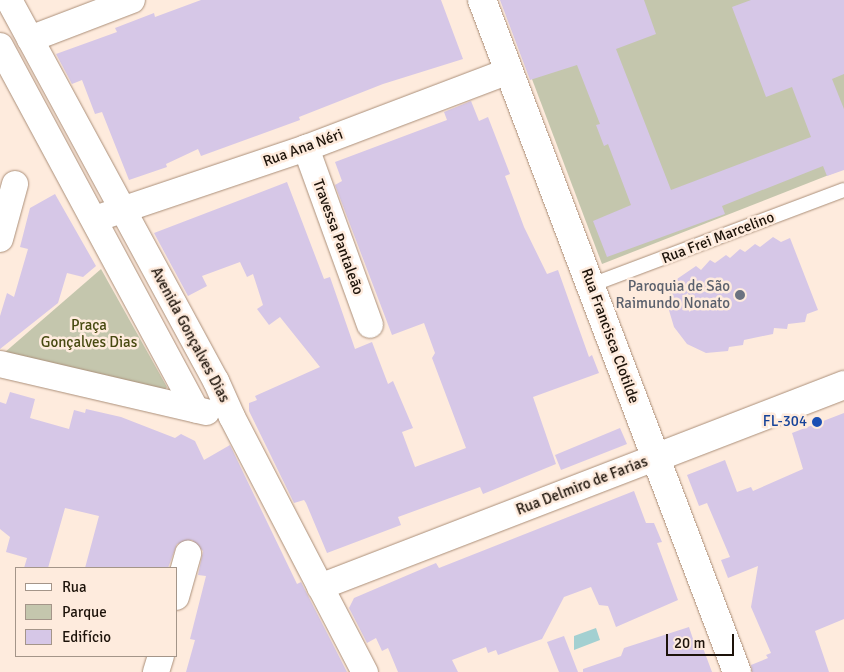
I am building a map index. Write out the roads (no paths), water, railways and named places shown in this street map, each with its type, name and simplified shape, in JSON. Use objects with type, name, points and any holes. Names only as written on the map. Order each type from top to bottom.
[{"type":"street","name":"Avenida Gonçalves Dias","points":[[9,0],[216,380],[232,417],[281,506],[320,587],[365,672]]},
{"type":"street","points":[[30,39],[132,0]]},
{"type":"street","name":"Rua Francisca Clotilde","points":[[482,0],[737,672]]},
{"type":"street","name":"Avenida Gonçalves Dias","points":[[0,46],[96,219],[196,410]]},
{"type":"street","name":"Rua Ana Néri","points":[[96,219],[306,148],[509,71]]},
{"type":"street","name":"Travessa Pantaleão","points":[[306,148],[370,325]]},
{"type":"street","points":[[0,239],[15,184]]},
{"type":"street","points":[[0,364],[232,417]]},
{"type":"street","name":"Rua Delmiro de Farias","points":[[320,587],[844,385]]},
{"type":"street","points":[[178,590],[188,554]]},
{"type":"street","points":[[156,672],[160,657]]},
{"type":"lane","name":"Rua Frei Marcelino","points":[[591,285],[844,190]]},
{"type":"water","points":[[596,628],[600,640],[574,650],[574,636]]},
{"type":"place","name":"Paroquia de São Raimundo Nonato","points":[[740,295]]},
{"type":"place","name":"FL-304","points":[[817,422]]},
{"type":"park label","name":"Praça Gonçalves Dias","points":[[89,334]]}]
